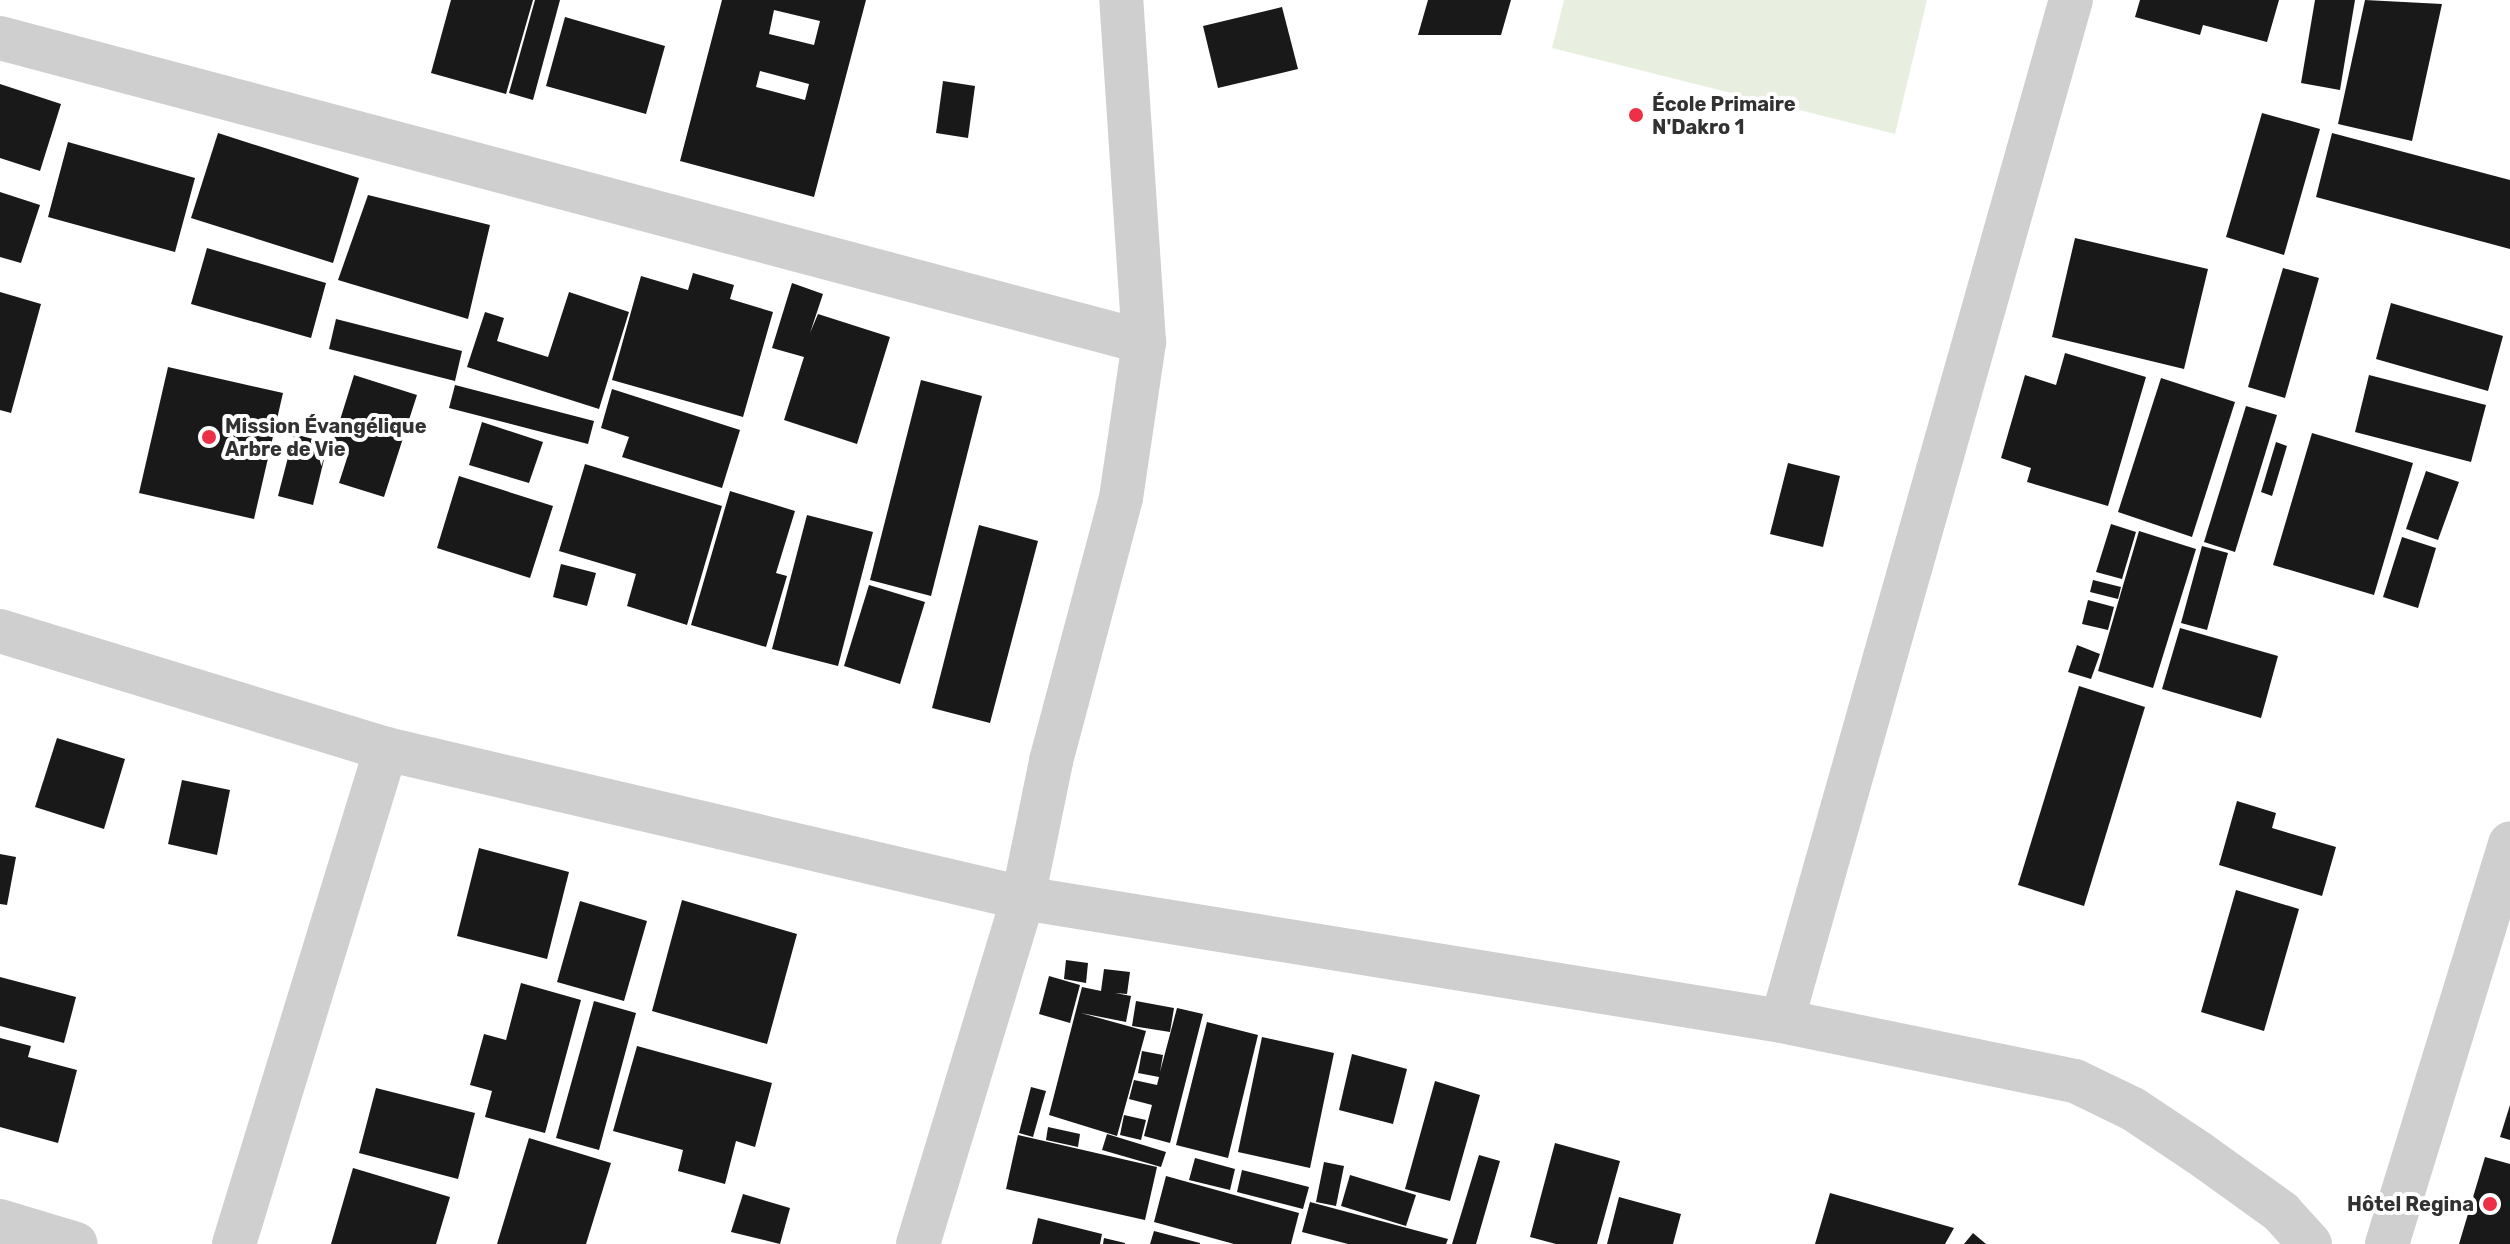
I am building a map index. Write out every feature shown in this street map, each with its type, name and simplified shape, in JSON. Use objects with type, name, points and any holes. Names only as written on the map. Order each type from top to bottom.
[{"type":"street","points":[[918,1244],[1023,898],[1051,761],[1121,498],[1144,342],[1121,0]]},
{"type":"street","points":[[1782,1021],[2071,0]]},
{"type":"street","points":[[0,38],[1144,342]]},
{"type":"street","points":[[0,631],[386,749],[1023,898],[1782,1021],[2075,1081],[2133,1109],[2199,1153],[2281,1212],[2310,1244]]},
{"type":"street","points":[[234,1244],[386,749]]},
{"type":"street","points":[[2387,1244],[2510,843]]},
{"type":"street","points":[[0,1221],[76,1244]]},
{"type":"green space","points":[[1564,0],[1927,0],[1895,134],[1552,48]]},
{"type":"building","points":[[451,0],[533,0],[506,94],[431,73]]},
{"type":"building","points":[[535,0],[560,0],[533,100],[509,93]]},
{"type":"building","points":[[722,0],[866,0],[814,197],[680,161]],"holes":[[[774,10],[820,21],[814,45],[769,34]],[[760,71],[809,84],[805,100],[756,87]]]},
{"type":"building","points":[[1428,0],[1511,0],[1501,35],[1418,35]]},
{"type":"building","points":[[2140,0],[2279,0],[2267,42],[2203,25],[2200,35],[2135,17]]},
{"type":"building","points":[[2315,0],[2355,0],[2340,90],[2301,83]]},
{"type":"building","points":[[2365,0],[2442,4],[2412,141],[2338,124]]},
{"type":"building","points":[[1282,7],[1298,69],[1218,88],[1203,26]]},
{"type":"building","points":[[565,17],[665,46],[646,114],[546,86]]},
{"type":"building","points":[[943,81],[975,86],[968,138],[936,133]]},
{"type":"building","points":[[0,84],[61,104],[40,171],[0,158]]},
{"type":"building","points":[[2262,113],[2320,129],[2284,255],[2226,237]]},
{"type":"building","points":[[218,133],[359,178],[333,263],[191,218]]},
{"type":"building","points":[[2332,133],[2510,180],[2510,249],[2316,197]]},
{"type":"building","points":[[68,142],[195,178],[175,252],[48,217]]},
{"type":"building","points":[[0,192],[40,205],[21,263],[0,257]]},
{"type":"building","points":[[368,195],[490,225],[468,319],[338,280]]},
{"type":"building","points":[[2075,238],[2208,269],[2184,369],[2052,337]]},
{"type":"building","points":[[207,248],[326,283],[311,338],[191,304]]},
{"type":"building","points":[[2283,268],[2319,278],[2285,398],[2248,387]]},
{"type":"building","points":[[693,273],[734,285],[730,299],[773,312],[743,417],[612,380],[641,276],[688,290]]},
{"type":"building","points":[[792,283],[823,294],[810,333],[818,314],[890,337],[857,444],[784,420],[804,357],[772,348]]},
{"type":"building","points":[[0,292],[41,304],[11,413],[0,410]]},
{"type":"building","points":[[569,292],[629,312],[599,409],[467,367],[485,312],[504,318],[497,341],[548,357]]},
{"type":"building","points":[[2391,303],[2503,336],[2488,391],[2376,359]]},
{"type":"building","points":[[336,319],[462,351],[455,381],[329,349]]},
{"type":"building","points":[[2065,353],[2146,377],[2108,506],[2027,482],[2031,468],[2001,458],[2025,375],[2056,385]]},
{"type":"building","points":[[168,367],[283,393],[254,519],[139,493]]},
{"type":"building","points":[[354,375],[417,395],[384,497],[339,483],[348,455],[331,449]]},
{"type":"building","points":[[2369,375],[2486,405],[2471,462],[2355,432]]},
{"type":"building","points":[[2161,378],[2235,402],[2192,537],[2118,512]]},
{"type":"building","points":[[921,380],[982,396],[931,596],[870,580]]},
{"type":"building","points":[[455,385],[594,421],[588,444],[449,408]]},
{"type":"building","points":[[612,389],[740,430],[722,488],[622,457],[629,437],[601,428]]},
{"type":"building","points":[[2246,406],[2277,415],[2235,552],[2204,542]]},
{"type":"building","points":[[482,422],[543,442],[529,483],[469,465]]},
{"type":"building","points":[[2312,433],[2413,463],[2374,595],[2273,565]]},
{"type":"building","points":[[294,434],[328,443],[313,505],[278,496]]},
{"type":"building","points":[[2276,442],[2287,446],[2272,496],[2261,492]]},
{"type":"building","points":[[1788,463],[1840,476],[1823,547],[1770,534]]},
{"type":"building","points":[[585,464],[722,506],[687,625],[627,606],[636,574],[559,551]]},
{"type":"building","points":[[2426,471],[2459,482],[2438,540],[2406,529]]},
{"type":"building","points":[[459,476],[553,506],[530,578],[437,548]]},
{"type":"building","points":[[730,491],[795,511],[776,573],[787,576],[766,647],[691,625]]},
{"type":"building","points":[[807,515],[873,532],[838,666],[772,649]]},
{"type":"building","points":[[2111,524],[2136,532],[2122,579],[2096,572]]},
{"type":"building","points":[[979,525],[1038,541],[990,723],[932,708]]},
{"type":"building","points":[[2139,531],[2196,549],[2153,688],[2098,671]]},
{"type":"building","points":[[2402,537],[2436,548],[2418,608],[2383,597]]},
{"type":"building","points":[[2202,546],[2228,553],[2207,630],[2181,623]]},
{"type":"building","points":[[561,564],[596,573],[587,606],[553,597]]},
{"type":"building","points":[[2093,580],[2121,587],[2118,599],[2090,592]]},
{"type":"building","points":[[869,585],[925,602],[900,684],[844,666]]},
{"type":"building","points":[[2088,600],[2114,607],[2108,630],[2082,624]]},
{"type":"building","points":[[2180,628],[2278,656],[2261,718],[2162,689]]},
{"type":"building","points":[[2077,645],[2100,654],[2091,679],[2068,672]]},
{"type":"building","points":[[2079,686],[2145,707],[2084,906],[2018,885]]},
{"type":"building","points":[[57,738],[125,759],[104,829],[35,807]]},
{"type":"building","points":[[182,780],[230,790],[217,855],[168,844]]},
{"type":"building","points":[[2237,801],[2276,813],[2272,828],[2336,847],[2322,896],[2219,865]]},
{"type":"building","points":[[479,848],[569,872],[547,959],[457,936]]},
{"type":"building","points":[[0,854],[16,857],[7,905],[0,904]]},
{"type":"building","points":[[2236,890],[2299,909],[2264,1031],[2201,1012]]},
{"type":"building","points":[[682,900],[797,934],[767,1044],[652,1011]]},
{"type":"building","points":[[580,901],[647,921],[624,1001],[557,982]]},
{"type":"building","points":[[1066,960],[1088,963],[1086,983],[1064,979]]},
{"type":"building","points":[[1104,969],[1130,972],[1127,994],[1115,993],[1131,996],[1126,1022],[1081,1013],[1146,1031],[1117,1136],[1049,1115],[1082,987],[1101,991]]},
{"type":"building","points":[[1049,976],[1080,985],[1070,1023],[1039,1014]]},
{"type":"building","points":[[0,977],[76,997],[64,1043],[0,1026]]},
{"type":"building","points":[[521,983],[581,1000],[545,1133],[485,1117],[492,1091],[470,1085],[484,1034],[506,1040]]},
{"type":"building","points":[[594,1001],[636,1013],[599,1150],[556,1138]]},
{"type":"building","points":[[1136,1001],[1174,1008],[1170,1032],[1132,1026]]},
{"type":"building","points":[[1177,1008],[1203,1014],[1170,1143],[1144,1136],[1152,1105],[1129,1099],[1134,1080],[1157,1085],[1159,1077],[1138,1073],[1142,1051],[1163,1055],[1160,1072]]},
{"type":"building","points":[[1207,1022],[1258,1035],[1228,1158],[1176,1145]]},
{"type":"building","points":[[1262,1037],[1334,1053],[1310,1168],[1238,1152]]},
{"type":"building","points":[[0,1038],[31,1046],[28,1057],[77,1070],[58,1143],[0,1127]]},
{"type":"building","points":[[637,1046],[772,1083],[755,1147],[736,1141],[725,1184],[678,1171],[683,1150],[613,1131]]},
{"type":"building","points":[[1352,1054],[1407,1069],[1393,1124],[1339,1110]]},
{"type":"building","points":[[1435,1081],[1480,1095],[1450,1201],[1405,1189]]},
{"type":"building","points":[[1031,1087],[1046,1091],[1033,1137],[1019,1133]]},
{"type":"building","points":[[376,1088],[475,1113],[458,1179],[359,1153]]},
{"type":"building","points":[[2510,1105],[2510,1140],[2500,1137]]},
{"type":"building","points":[[1124,1115],[1146,1120],[1141,1140],[1120,1135]]},
{"type":"building","points":[[1048,1127],[1080,1134],[1078,1147],[1046,1140]]},
{"type":"building","points":[[1107,1134],[1166,1152],[1161,1167],[1102,1150]]},
{"type":"building","points":[[1018,1135],[1157,1167],[1145,1220],[1006,1189]]},
{"type":"building","points":[[529,1138],[611,1163],[586,1244],[497,1244]]},
{"type":"building","points":[[1555,1143],[1620,1161],[1597,1244],[1556,1244],[1530,1237]]},
{"type":"building","points":[[1479,1155],[1500,1161],[1476,1244],[1452,1244]]},
{"type":"building","name":"Hôtel Regina","points":[[2485,1157],[2510,1164],[2510,1244],[2459,1244]]},
{"type":"building","points":[[1195,1158],[1235,1169],[1230,1190],[1189,1180]]},
{"type":"building","points":[[1324,1162],[1344,1166],[1336,1206],[1316,1202]]},
{"type":"building","points":[[353,1168],[450,1197],[436,1244],[331,1244]]},
{"type":"building","points":[[1242,1170],[1309,1187],[1303,1209],[1237,1192]]},
{"type":"building","points":[[1350,1175],[1416,1195],[1406,1226],[1341,1206]]},
{"type":"building","points":[[1166,1176],[1299,1213],[1291,1244],[1234,1244],[1154,1222]]},
{"type":"building","points":[[1830,1193],[1954,1228],[1945,1244],[1815,1244]]},
{"type":"building","points":[[743,1194],[790,1208],[780,1244],[731,1232]]},
{"type":"building","points":[[1619,1197],[1681,1214],[1673,1244],[1607,1244]]},
{"type":"building","points":[[1310,1202],[1448,1239],[1446,1244],[1348,1244],[1302,1232]]},
{"type":"building","points":[[1038,1218],[1102,1234],[1100,1244],[1032,1244]]},
{"type":"building","points":[[1154,1231],[1200,1243],[1200,1244],[1150,1244]]},
{"type":"building","points":[[1973,1233],[1986,1244],[1964,1244]]},
{"type":"building","points":[[1104,1238],[1125,1243],[1125,1244],[1103,1244]]},
{"type":"place","name":"École Primaire N'Dakro 1","points":[[1636,115]]},
{"type":"place","name":"Mission Évangélique Arbre de Vie","points":[[209,437]]},
{"type":"place","name":"Hôtel Regina","points":[[2490,1204]]}]
